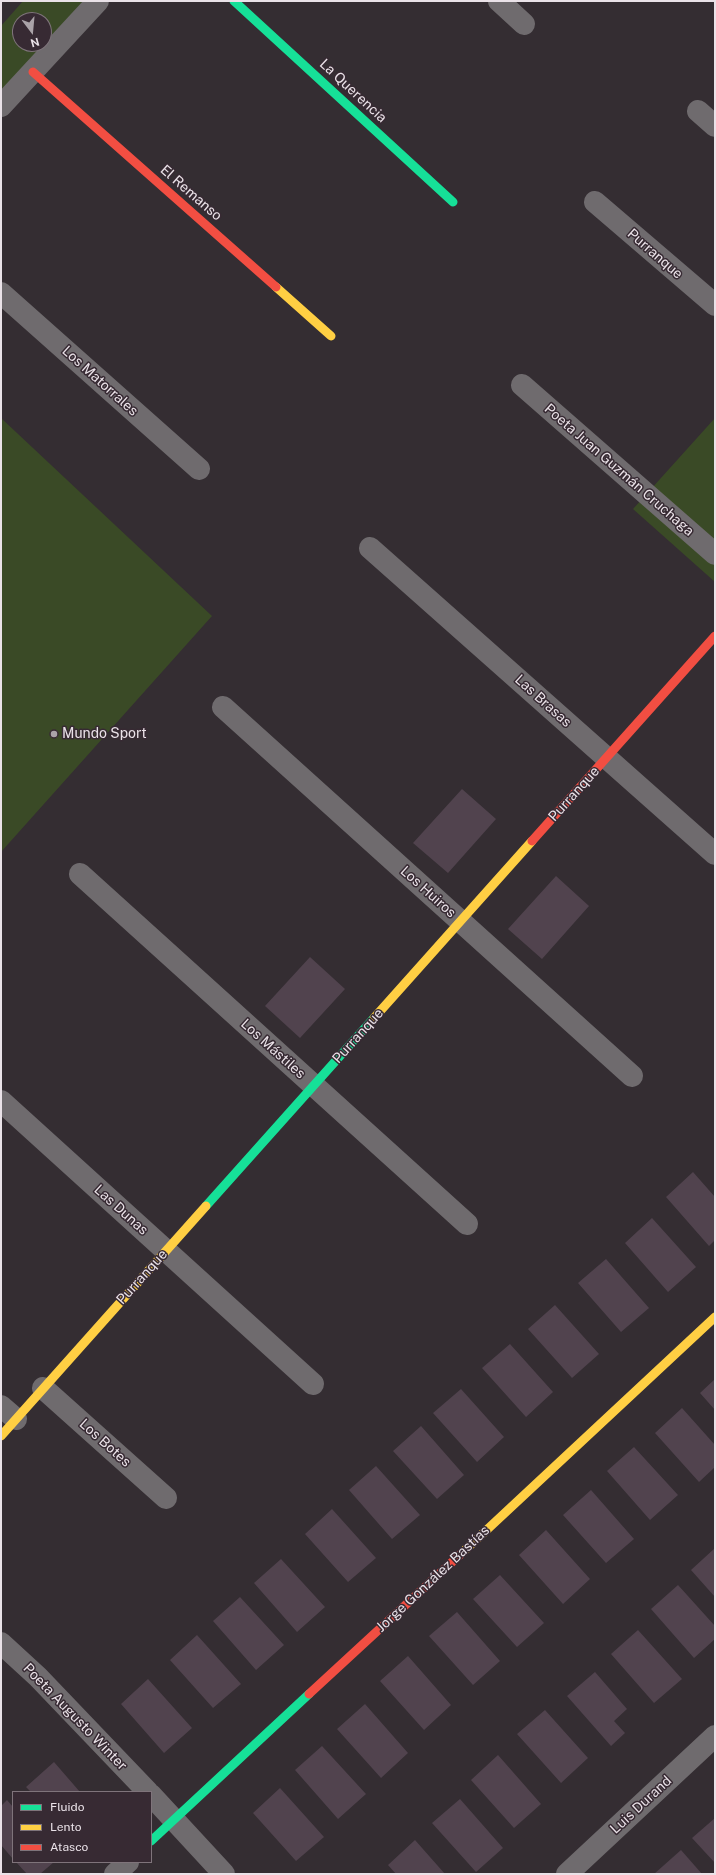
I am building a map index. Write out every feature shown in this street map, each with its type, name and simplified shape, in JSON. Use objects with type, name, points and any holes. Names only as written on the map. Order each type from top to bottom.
[{"type":"street","points":[[1,106],[98,1]]},
{"type":"street","name":"La Querencia","points":[[234,1],[453,202]]},
{"type":"street","points":[[499,1],[524,24]]},
{"type":"street","name":"El Remanso","points":[[33,72],[331,336]]},
{"type":"street","points":[[698,111],[715,126]]},
{"type":"street","name":"Purranque","points":[[595,202],[715,305]]},
{"type":"street","name":"Los Matorrales","points":[[1,293],[199,469]]},
{"type":"street","name":"Poeta Juan Guzmán Cruchaga","points":[[522,385],[715,554]]},
{"type":"street","name":"Las Brasas","points":[[370,548],[715,854]]},
{"type":"street","name":"Purranque","points":[[1,1436],[8,1412],[43,1388],[715,636]]},
{"type":"street","name":"Los Huiros","points":[[223,707],[632,1076]]},
{"type":"street","name":"Los Mástiles","points":[[80,874],[467,1224]]},
{"type":"street","name":"Las Dunas","points":[[1,1102],[312,1384]]},
{"type":"street","name":"Jorge González Bastías","points":[[152,1840],[715,1317]]},
{"type":"street","name":"Los Botes","points":[[43,1388],[166,1498]]},
{"type":"street","name":"Poeta Augusto Winter","points":[[1,1643],[43,1683],[147,1791]]},
{"type":"street","name":"Luis Durand","points":[[567,1874],[715,1736]]},
{"type":"street","points":[[152,1796],[224,1874]]},
{"type":"street","points":[[115,1874],[127,1863]]},
{"type":"green space","points":[[23,1],[86,1],[52,38],[52,12],[13,12]]},
{"type":"green space","points":[[12,14],[12,52],[39,52],[1,94],[1,26]]},
{"type":"green space","name":"Mundo Sport","points":[[1,418],[212,616],[1,852]]},
{"type":"green space","points":[[715,418],[715,582],[633,509]]},
{"type":"building","points":[[462,789],[496,819],[448,873],[413,843]]},
{"type":"building","points":[[556,876],[589,906],[542,959],[508,929]]},
{"type":"building","points":[[310,957],[345,989],[300,1038],[265,1006]]},
{"type":"building","points":[[693,1172],[715,1197],[715,1240],[709,1246],[666,1197]]},
{"type":"building","points":[[652,1218],[696,1267],[668,1292],[625,1243]]},
{"type":"building","points":[[606,1259],[649,1308],[621,1332],[578,1283]]},
{"type":"building","points":[[555,1305],[599,1354],[572,1378],[528,1329]]},
{"type":"building","points":[[510,1344],[553,1392],[526,1417],[482,1368]]},
{"type":"building","points":[[715,1379],[715,1410],[700,1393]]},
{"type":"building","points":[[461,1389],[504,1437],[477,1462],[433,1413]]},
{"type":"building","points":[[682,1408],[715,1445],[715,1467],[699,1482],[655,1433]]},
{"type":"building","points":[[421,1426],[464,1475],[437,1499],[393,1451]]},
{"type":"building","points":[[634,1447],[678,1495],[650,1520],[607,1471]]},
{"type":"building","points":[[376,1466],[420,1515],[392,1539],[349,1490]]},
{"type":"building","points":[[591,1490],[634,1539],[606,1563],[563,1515]]},
{"type":"building","points":[[332,1509],[376,1558],[348,1582],[305,1534]]},
{"type":"building","points":[[546,1530],[590,1579],[563,1604],[519,1555]]},
{"type":"building","points":[[715,1548],[715,1597],[691,1570]]},
{"type":"building","points":[[281,1559],[325,1607],[297,1632],[254,1583]]},
{"type":"building","points":[[500,1575],[544,1623],[517,1647],[473,1599]]},
{"type":"building","points":[[678,1585],[715,1626],[715,1639],[694,1658],[651,1609]]},
{"type":"building","points":[[240,1597],[284,1645],[256,1670],[213,1621]]},
{"type":"building","points":[[457,1612],[500,1661],[473,1685],[429,1636]]},
{"type":"building","points":[[638,1630],[682,1679],[654,1703],[611,1654]]},
{"type":"building","points":[[197,1635],[241,1684],[213,1708],[170,1660]]},
{"type":"building","points":[[408,1656],[451,1705],[424,1730],[380,1681]]},
{"type":"building","points":[[595,1672],[627,1709],[614,1721],[625,1733],[611,1746],[567,1696]]},
{"type":"building","points":[[148,1679],[192,1728],[164,1753],[121,1704]]},
{"type":"building","points":[[365,1704],[408,1753],[381,1778],[337,1729]]},
{"type":"building","points":[[545,1710],[588,1758],[561,1783],[517,1734]]},
{"type":"building","points":[[322,1746],[366,1794],[338,1819],[295,1770]]},
{"type":"building","points":[[498,1755],[541,1804],[514,1828],[471,1780]]},
{"type":"building","points":[[54,1762],[79,1791],[30,1791],[26,1787]]},
{"type":"building","points":[[280,1788],[324,1837],[296,1861],[253,1813]]},
{"type":"building","points":[[460,1799],[503,1848],[476,1872],[432,1823]]},
{"type":"building","points":[[7,1800],[12,1806],[12,1858],[1,1845],[1,1806]]},
{"type":"building","points":[[715,1818],[715,1863],[692,1838]]},
{"type":"building","points":[[415,1840],[445,1874],[396,1874],[388,1865]]},
{"type":"building","points":[[681,1850],[702,1874],[654,1874]]},
{"type":"building","points":[[17,1863],[53,1863],[40,1874],[27,1874]]},
{"type":"traffic: fast","points":[[234,1],[453,202]]},
{"type":"traffic: fast","points":[[206,1206],[374,1018]]},
{"type":"traffic: fast","points":[[152,1840],[309,1694]]},
{"type":"traffic: slow","points":[[276,287],[331,336]]},
{"type":"traffic: slow","points":[[374,1018],[532,841]]},
{"type":"traffic: slow","points":[[1,1436],[206,1206]]},
{"type":"traffic: slow","points":[[463,1552],[715,1317]]},
{"type":"traffic: jam","points":[[33,72],[276,287]]},
{"type":"traffic: jam","points":[[532,841],[715,636]]},
{"type":"traffic: jam","points":[[309,1694],[463,1552]]},
{"type":"place","name":"Mundo Sport","points":[[54,734]]}]
